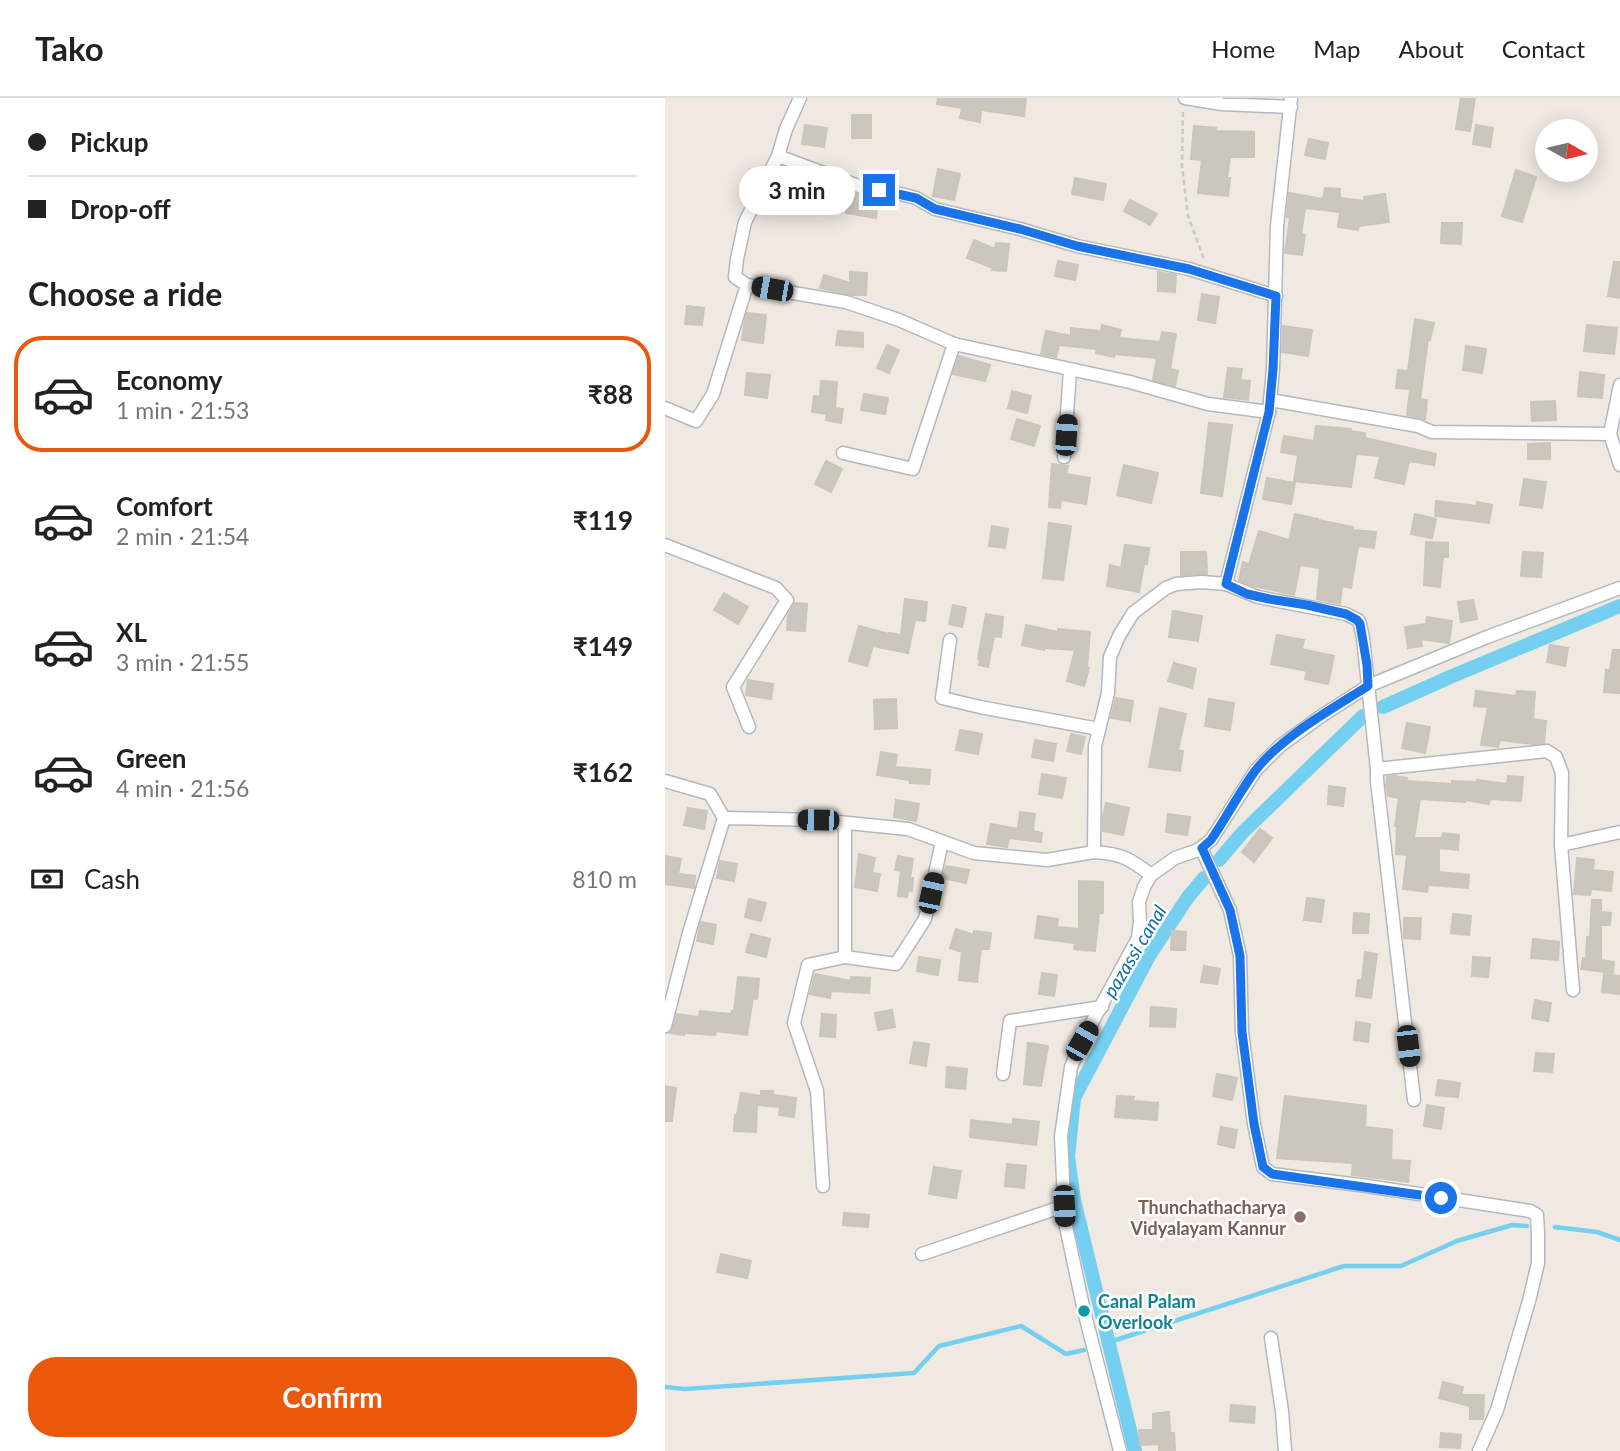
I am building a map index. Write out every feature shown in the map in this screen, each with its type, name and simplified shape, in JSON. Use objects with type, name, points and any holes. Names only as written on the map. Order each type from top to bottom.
[{"type":"street","points":[[800,98],[778,156],[745,222],[735,277],[747,285],[846,302],[899,320],[954,344],[1130,382],[1208,404],[1269,406],[1418,426],[1432,432],[1611,434]]},
{"type":"street","points":[[1193,99],[1236,105],[1291,103],[1277,226],[1276,296],[1269,406],[1226,584]]},
{"type":"street","points":[[778,156],[864,188],[916,198],[935,209],[1077,246],[1189,269],[1276,296]]},
{"type":"street","points":[[665,408],[696,421],[713,394],[747,285]]},
{"type":"street","points":[[843,453],[913,469],[954,344]]},
{"type":"street","points":[[1064,457],[1070,370]]},
{"type":"street","points":[[1620,385],[1611,434],[1620,466]]},
{"type":"street","points":[[665,545],[776,588],[787,600],[733,687],[749,727]]},
{"type":"street","points":[[1094,852],[1095,747],[1108,693],[1110,657],[1133,613],[1176,584],[1202,582],[1226,584],[1247,594],[1346,614],[1357,620],[1362,629],[1414,1100]]},
{"type":"street","points":[[1120,1451],[1084,1311],[1065,1222],[1061,1136],[1071,1067],[1082,1041],[1138,938],[1139,902],[1144,887],[1151,875],[1175,858],[1202,848],[1211,840],[1255,770],[1280,746],[1368,686],[1487,637],[1620,588]]},
{"type":"street","points":[[950,640],[942,698],[1099,729]]},
{"type":"street","points":[[1377,769],[1547,751],[1556,757],[1562,773],[1561,845],[1573,990]]},
{"type":"street","points":[[665,781],[710,794],[724,818],[689,933],[665,1026]]},
{"type":"street","points":[[724,818],[818,820],[908,830],[974,853],[1047,860],[1094,852],[1115,853],[1135,862],[1151,875]]},
{"type":"street","points":[[845,823],[845,957]]},
{"type":"street","points":[[1561,845],[1620,832]]},
{"type":"street","points":[[823,1186],[817,1091],[794,1023],[808,965],[845,957],[896,964],[925,919],[942,842]]},
{"type":"street","points":[[1202,848],[1230,910],[1240,956],[1242,1032],[1254,1124],[1263,1167],[1272,1174],[1530,1211],[1537,1215],[1538,1263],[1529,1301],[1497,1410],[1479,1451]]},
{"type":"street","points":[[1003,1074],[1010,1021],[1102,1007]]},
{"type":"street","points":[[922,1254],[1064,1206]]},
{"type":"street","points":[[1271,1338],[1285,1451]]},
{"type":"path","points":[[1183,112],[1182,166],[1188,216],[1205,263]]},
{"type":"building","points":[[938,98],[1026,98],[1024,116],[981,110],[980,122],[960,118],[962,108],[937,104]]},
{"type":"building","points":[[1461,98],[1475,98],[1470,131],[1456,129]]},
{"type":"building","points":[[852,115],[871,115],[871,138],[852,138]]},
{"type":"building","points":[[805,125],[827,128],[824,147],[802,144]]},
{"type":"building","points":[[1476,125],[1493,128],[1490,147],[1473,144]]},
{"type":"building","points":[[1194,126],[1216,128],[1215,131],[1254,132],[1254,157],[1230,157],[1228,196],[1198,193],[1202,160],[1191,159]]},
{"type":"building","points":[[1309,139],[1328,143],[1325,159],[1305,155]]},
{"type":"building","points":[[938,169],[960,174],[954,200],[933,196]]},
{"type":"building","points":[[1516,170],[1535,177],[1522,222],[1502,216]]},
{"type":"building","points":[[1075,178],[1106,184],[1103,200],[1072,194]]},
{"type":"building","points":[[1325,188],[1340,189],[1340,198],[1365,201],[1364,197],[1385,194],[1389,222],[1359,226],[1358,230],[1338,227],[1340,212],[1305,208],[1301,234],[1305,235],[1302,255],[1285,253],[1290,218],[1287,217],[1289,193],[1323,199]]},
{"type":"building","points":[[849,192],[878,199],[876,218],[846,213]]},
{"type":"building","points":[[1130,200],[1157,214],[1150,225],[1124,211]]},
{"type":"building","points":[[1442,223],[1462,223],[1461,244],[1441,243]]},
{"type":"building","points":[[974,240],[995,249],[996,243],[1009,244],[1006,271],[992,270],[993,268],[967,258]]},
{"type":"building","points":[[1058,261],[1078,265],[1075,280],[1055,276]]},
{"type":"building","points":[[1614,262],[1620,262],[1620,298],[1608,296]]},
{"type":"building","points":[[850,272],[867,273],[866,295],[852,295],[820,288],[824,275],[850,283]]},
{"type":"building","points":[[1158,272],[1176,275],[1175,292],[1158,291]]},
{"type":"building","points":[[1202,294],[1219,297],[1215,323],[1198,320]]},
{"type":"building","points":[[687,306],[704,308],[702,325],[685,324]]},
{"type":"building","points":[[747,313],[766,315],[763,343],[742,340]]},
{"type":"building","points":[[1415,319],[1434,323],[1430,340],[1428,339],[1420,399],[1427,400],[1425,419],[1407,415],[1410,389],[1396,388],[1398,370],[1408,371]]},
{"type":"building","points":[[1102,325],[1121,330],[1119,338],[1160,342],[1162,332],[1176,334],[1170,369],[1178,371],[1175,386],[1153,380],[1157,358],[1115,354],[1114,357],[1096,353],[1097,349],[1059,345],[1056,357],[1041,354],[1046,331],[1071,336],[1071,328],[1101,331]]},
{"type":"building","points":[[1587,325],[1617,328],[1614,354],[1584,351]]},
{"type":"building","points":[[1283,326],[1312,330],[1308,356],[1282,352]]},
{"type":"building","points":[[838,331],[863,333],[863,347],[836,345]]},
{"type":"building","points":[[887,345],[899,350],[889,373],[877,368]]},
{"type":"building","points":[[1466,346],[1486,349],[1482,373],[1463,370]]},
{"type":"building","points":[[959,356],[990,365],[985,381],[953,374]]},
{"type":"building","points":[[1228,368],[1242,369],[1240,380],[1250,381],[1248,400],[1224,397]]},
{"type":"building","points":[[1580,372],[1604,375],[1602,398],[1578,396]]},
{"type":"building","points":[[747,373],[770,375],[767,398],[745,395]]},
{"type":"building","points":[[821,381],[837,382],[835,408],[843,409],[841,423],[826,420],[827,414],[812,412],[814,396],[820,397]]},
{"type":"building","points":[[1012,391],[1031,396],[1027,413],[1008,408]]},
{"type":"building","points":[[864,394],[888,398],[885,414],[861,410]]},
{"type":"building","points":[[1555,401],[1556,420],[1532,421],[1531,402]]},
{"type":"building","points":[[1017,419],[1040,426],[1034,446],[1011,439]]},
{"type":"building","points":[[1209,423],[1232,425],[1222,496],[1201,493]]},
{"type":"building","points":[[1316,426],[1351,429],[1365,433],[1365,438],[1436,454],[1434,465],[1409,461],[1404,484],[1375,478],[1380,456],[1356,454],[1351,487],[1294,481],[1298,455],[1281,452],[1284,436],[1314,441]]},
{"type":"building","points":[[1550,443],[1550,459],[1528,459],[1528,444]]},
{"type":"building","points":[[826,461],[842,469],[831,492],[815,484]]},
{"type":"building","points":[[1052,464],[1068,466],[1066,474],[1090,478],[1086,504],[1061,500],[1060,508],[1049,507]]},
{"type":"building","points":[[1124,465],[1158,473],[1151,503],[1117,495]]},
{"type":"building","points":[[1267,478],[1295,483],[1291,504],[1263,499]]},
{"type":"building","points":[[1524,479],[1546,482],[1542,508],[1520,505]]},
{"type":"building","points":[[1436,501],[1492,505],[1489,523],[1435,516]]},
{"type":"building","points":[[1295,514],[1353,527],[1352,530],[1376,532],[1374,548],[1358,546],[1351,588],[1342,586],[1340,604],[1317,599],[1320,568],[1300,565],[1294,595],[1239,580],[1243,562],[1249,564],[1259,531],[1289,540]]},
{"type":"building","points":[[1415,514],[1436,519],[1432,538],[1411,534]]},
{"type":"building","points":[[1049,523],[1071,526],[1063,580],[1043,578]]},
{"type":"building","points":[[992,526],[1008,529],[1005,548],[989,546]]},
{"type":"building","points":[[1426,542],[1448,543],[1448,557],[1443,557],[1440,587],[1424,585]]},
{"type":"building","points":[[1125,545],[1149,548],[1139,592],[1107,586],[1110,565],[1121,568]]},
{"type":"building","points":[[1181,552],[1206,552],[1207,574],[1181,575]]},
{"type":"building","points":[[1523,552],[1543,553],[1541,577],[1521,576]]},
{"type":"building","points":[[724,593],[748,607],[738,624],[714,610]]},
{"type":"building","points":[[905,599],[927,602],[925,621],[915,620],[908,653],[873,646],[867,666],[849,661],[859,626],[901,635]]},
{"type":"building","points":[[1473,600],[1477,619],[1461,622],[1458,602]]},
{"type":"building","points":[[795,603],[807,604],[805,631],[787,630],[788,615]]},
{"type":"building","points":[[953,605],[966,608],[962,627],[949,624]]},
{"type":"building","points":[[1173,611],[1202,616],[1198,641],[1169,637]]},
{"type":"building","points":[[986,614],[1003,617],[1001,637],[994,636],[988,667],[979,665],[978,659]]},
{"type":"building","points":[[1427,617],[1452,621],[1449,643],[1421,639],[1422,646],[1408,648],[1405,627],[1426,624]]},
{"type":"building","points":[[1026,625],[1058,632],[1058,629],[1090,632],[1089,668],[1084,686],[1067,681],[1075,650],[1044,650],[1022,645]]},
{"type":"building","points":[[1277,635],[1304,640],[1302,649],[1334,656],[1328,684],[1305,679],[1307,671],[1271,664]]},
{"type":"building","points":[[1550,645],[1568,648],[1565,666],[1547,662]]},
{"type":"building","points":[[1613,650],[1620,650],[1619,693],[1604,692],[1606,670],[1610,670]]},
{"type":"building","points":[[1174,663],[1196,669],[1192,688],[1168,681]]},
{"type":"building","points":[[748,680],[773,684],[771,699],[746,695]]},
{"type":"building","points":[[1476,691],[1516,696],[1517,691],[1535,692],[1533,719],[1546,721],[1544,743],[1500,740],[1498,747],[1481,745],[1488,707],[1474,706]]},
{"type":"building","points":[[1116,698],[1133,701],[1130,721],[1111,718]]},
{"type":"building","points":[[896,699],[897,728],[875,729],[874,700]]},
{"type":"building","points":[[1209,699],[1234,703],[1230,730],[1205,726]]},
{"type":"building","points":[[1160,708],[1186,714],[1178,750],[1183,751],[1180,771],[1149,767]]},
{"type":"building","points":[[1407,723],[1430,727],[1425,753],[1402,748]]},
{"type":"building","points":[[960,730],[982,734],[978,754],[956,750]]},
{"type":"building","points":[[1071,734],[1085,737],[1081,754],[1067,751]]},
{"type":"building","points":[[1035,740],[1056,744],[1053,761],[1032,757]]},
{"type":"building","points":[[881,752],[897,755],[895,767],[930,770],[929,784],[910,783],[910,780],[877,775]]},
{"type":"building","points":[[1042,774],[1066,778],[1062,798],[1039,794]]},
{"type":"building","points":[[1508,776],[1523,777],[1521,801],[1490,799],[1489,804],[1465,800],[1420,799],[1414,838],[1442,838],[1443,833],[1459,835],[1458,850],[1439,848],[1439,872],[1469,875],[1468,888],[1428,885],[1427,892],[1403,889],[1407,855],[1396,854],[1395,826],[1399,798],[1388,796],[1386,785],[1387,777],[1407,778],[1406,781],[1452,784],[1452,781],[1477,780],[1507,784]]},
{"type":"building","points":[[1329,786],[1345,788],[1343,806],[1328,804]]},
{"type":"building","points":[[896,800],[919,804],[916,821],[894,817]]},
{"type":"building","points":[[1106,803],[1129,808],[1123,835],[1103,831]]},
{"type":"building","points":[[688,808],[707,811],[704,829],[684,825]]},
{"type":"building","points":[[1020,812],[1035,814],[1033,831],[1042,833],[1041,842],[1009,838],[1007,847],[987,844],[991,824],[1018,829]]},
{"type":"building","points":[[1168,814],[1190,817],[1187,835],[1166,832]]},
{"type":"building","points":[[1260,829],[1272,838],[1254,862],[1242,852]]},
{"type":"building","points":[[859,854],[875,858],[872,873],[880,874],[877,891],[855,887]]},
{"type":"building","points":[[665,856],[681,859],[678,874],[695,876],[694,888],[665,884]]},
{"type":"building","points":[[898,856],[913,859],[910,878],[913,878],[912,891],[908,890],[907,897],[898,896],[901,871],[895,870]]},
{"type":"building","points":[[1577,858],[1594,860],[1593,870],[1613,872],[1611,891],[1591,889],[1590,895],[1574,894]]},
{"type":"building","points":[[720,861],[737,864],[734,881],[717,878]]},
{"type":"building","points":[[946,866],[969,870],[966,883],[943,878]]},
{"type":"building","points":[[1079,881],[1103,882],[1103,913],[1099,913],[1095,951],[1074,949],[1075,943],[1035,938],[1038,916],[1058,919],[1057,927],[1079,929]]},
{"type":"building","points":[[1307,898],[1324,900],[1321,922],[1304,920]]},
{"type":"building","points":[[749,899],[766,903],[761,921],[745,917]]},
{"type":"building","points":[[1592,900],[1601,900],[1601,912],[1611,913],[1610,925],[1601,925],[1601,960],[1614,962],[1613,973],[1581,969],[1583,958],[1586,958],[1587,937],[1590,937]]},
{"type":"building","points":[[1354,913],[1369,914],[1368,933],[1353,933]]},
{"type":"building","points":[[1453,914],[1471,916],[1469,935],[1451,933]]},
{"type":"building","points":[[1404,918],[1421,918],[1420,939],[1404,938]]},
{"type":"building","points":[[701,922],[716,925],[713,944],[697,941]]},
{"type":"building","points":[[956,929],[974,935],[974,931],[991,933],[989,949],[981,949],[977,982],[959,980],[962,952],[950,948]]},
{"type":"building","points":[[1172,931],[1186,932],[1185,950],[1171,950]]},
{"type":"building","points":[[751,934],[770,939],[766,957],[746,952]]},
{"type":"building","points":[[1533,939],[1559,942],[1558,960],[1531,958]]},
{"type":"building","points":[[1365,952],[1377,954],[1371,998],[1356,996],[1358,980],[1362,980]]},
{"type":"building","points":[[919,957],[940,960],[938,975],[917,971]]},
{"type":"building","points":[[1473,957],[1490,958],[1488,977],[1472,976]]},
{"type":"building","points":[[1204,966],[1220,969],[1217,984],[1201,982]]},
{"type":"building","points":[[1042,973],[1057,975],[1054,996],[1039,994]]},
{"type":"building","points":[[815,974],[851,981],[851,977],[870,978],[869,993],[831,991],[830,998],[810,994]]},
{"type":"building","points":[[1604,974],[1620,976],[1620,994],[1602,992]]},
{"type":"building","points":[[738,977],[759,979],[757,999],[753,998],[747,1035],[716,1031],[715,1035],[669,1033],[677,1014],[699,1017],[700,1011],[731,1014],[734,1011]]},
{"type":"building","points":[[1535,1000],[1551,1003],[1548,1021],[1532,1018]]},
{"type":"building","points":[[1151,1007],[1176,1009],[1175,1027],[1150,1026]]},
{"type":"building","points":[[892,1010],[895,1027],[878,1030],[875,1013]]},
{"type":"building","points":[[822,1014],[836,1015],[835,1037],[820,1036]]},
{"type":"building","points":[[1356,1022],[1370,1024],[1368,1042],[1354,1040]]},
{"type":"building","points":[[914,1042],[929,1044],[926,1066],[910,1063]]},
{"type":"building","points":[[1028,1043],[1048,1046],[1041,1086],[1024,1084]]},
{"type":"building","points":[[1536,1053],[1554,1054],[1552,1072],[1534,1071]]},
{"type":"building","points":[[947,1067],[967,1069],[965,1089],[946,1087]]},
{"type":"building","points":[[1217,1074],[1237,1078],[1232,1100],[1213,1096]]},
{"type":"building","points":[[1438,1080],[1460,1083],[1458,1097],[1436,1095]]},
{"type":"building","points":[[665,1086],[676,1088],[672,1121],[665,1121]]},
{"type":"building","points":[[761,1091],[773,1091],[773,1095],[796,1098],[794,1117],[779,1115],[780,1107],[757,1105],[756,1132],[734,1131],[741,1093],[761,1096]]},
{"type":"building","points":[[1117,1096],[1134,1097],[1133,1101],[1158,1103],[1157,1120],[1115,1117]]},
{"type":"building","name":"Thunchathacharya Vidyalayam Kannur","points":[[1285,1096],[1366,1106],[1365,1127],[1392,1130],[1391,1160],[1410,1161],[1408,1182],[1352,1175],[1353,1163],[1277,1158]]},
{"type":"building","points":[[1427,1105],[1444,1108],[1441,1129],[1424,1126]]},
{"type":"building","points":[[1013,1119],[1039,1122],[1036,1145],[970,1137],[971,1120],[1013,1125]]},
{"type":"building","points":[[1221,1127],[1237,1130],[1234,1148],[1218,1144]]},
{"type":"building","points":[[1007,1164],[1026,1166],[1024,1188],[1005,1186]]},
{"type":"building","points":[[934,1167],[961,1171],[956,1198],[929,1194]]},
{"type":"building","points":[[844,1213],[869,1215],[868,1227],[843,1225]]},
{"type":"building","points":[[721,1254],[751,1261],[747,1278],[717,1272]]},
{"type":"building","points":[[1443,1382],[1463,1387],[1461,1395],[1484,1395],[1483,1419],[1470,1419],[1470,1406],[1439,1398]]},
{"type":"building","points":[[1231,1405],[1255,1407],[1254,1423],[1230,1421]]},
{"type":"building","points":[[1169,1412],[1170,1433],[1174,1433],[1175,1451],[1159,1451],[1159,1444],[1140,1445],[1139,1430],[1153,1430],[1153,1414]]},
{"type":"building","points":[[1441,1433],[1461,1435],[1460,1448],[1440,1447]]},
{"type":"waterway","name":"pazassi canal","points":[[1383,707],[1620,606]]},
{"type":"waterway","name":"pazassi canal","points":[[1219,860],[1243,832],[1363,716]]},
{"type":"waterway","name":"pazassi canal","points":[[1135,1451],[1074,1200],[1068,1157],[1074,1098],[1149,956],[1188,897],[1204,878]]},
{"type":"waterway","points":[[1116,1340],[1344,1266],[1401,1266],[1457,1241],[1512,1225],[1527,1226]]},
{"type":"waterway","points":[[1555,1227],[1597,1232],[1620,1240]]},
{"type":"waterway","points":[[665,1387],[685,1389],[914,1373],[939,1346],[1021,1326],[1066,1354],[1084,1350]]},
{"type":"place","name":"Thunchathacharya Vidyalayam Kannur","points":[[1300,1217]]},
{"type":"place","name":"Canal Palam Overlook","points":[[1084,1311]]},
{"type":"route","points":[[879,190],[916,198],[935,209],[1077,246],[1189,269],[1276,296],[1269,412],[1226,584],[1247,594],[1352,616],[1362,629],[1368,686],[1280,746],[1255,770],[1211,840],[1202,848],[1230,910],[1240,956],[1242,1032],[1254,1124],[1263,1167],[1272,1174],[1441,1198]]}]
